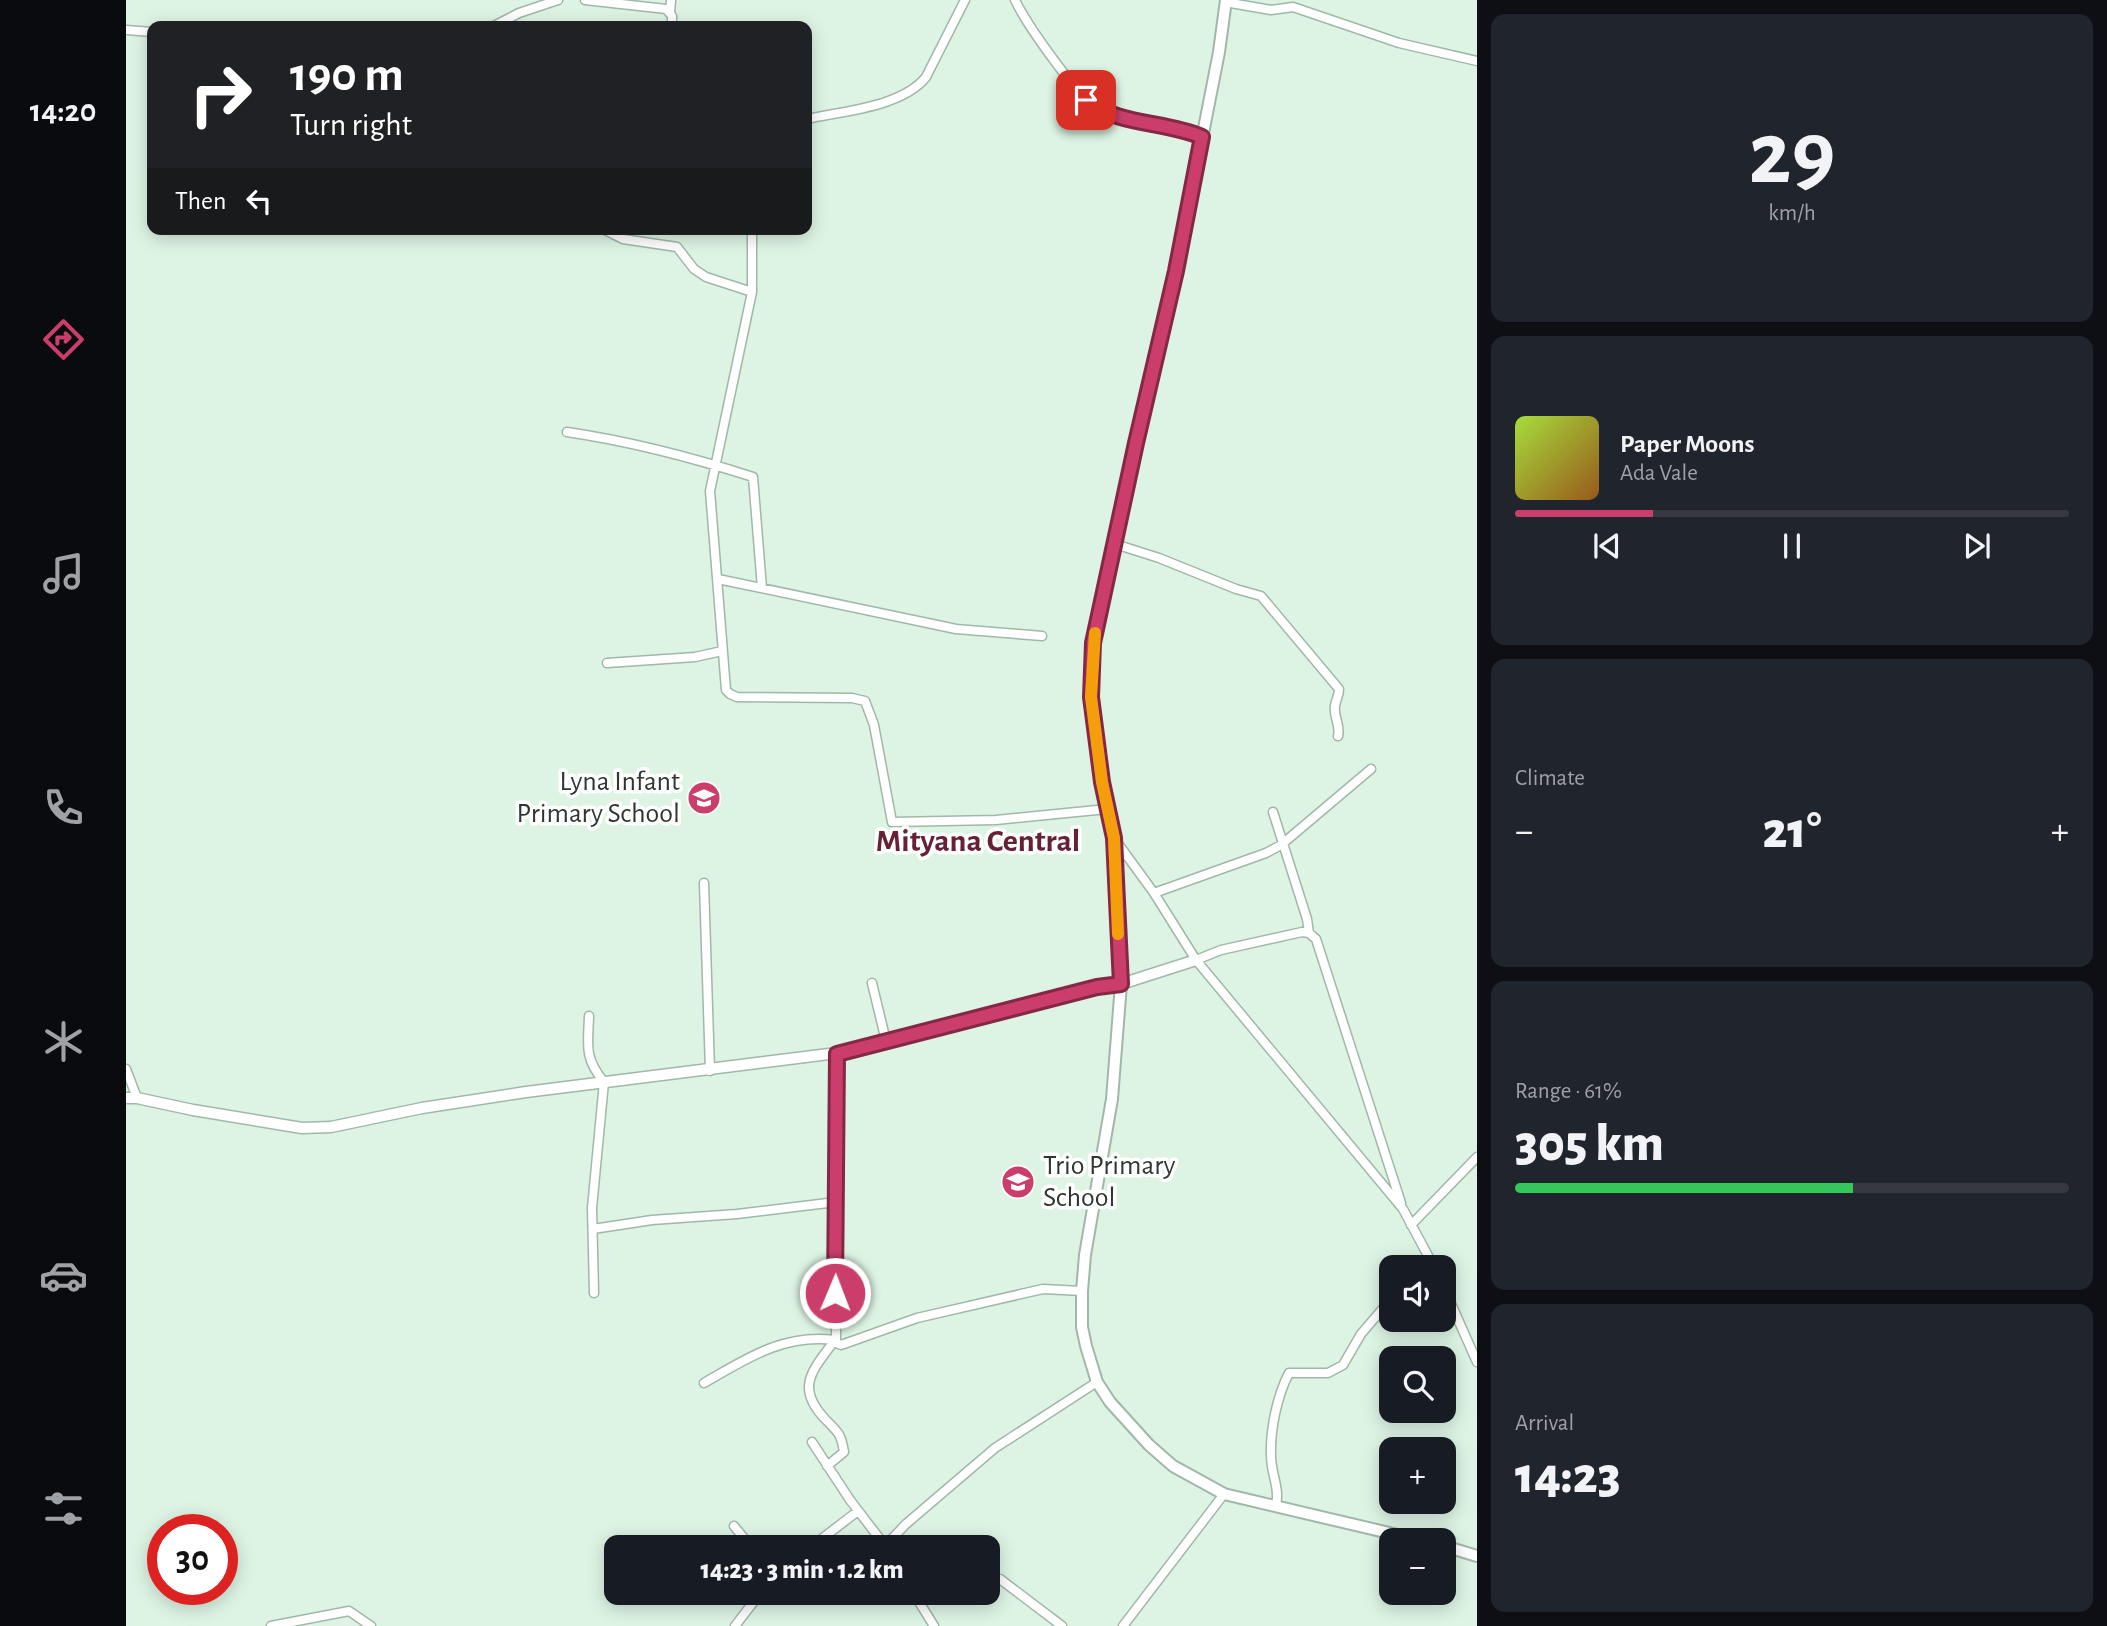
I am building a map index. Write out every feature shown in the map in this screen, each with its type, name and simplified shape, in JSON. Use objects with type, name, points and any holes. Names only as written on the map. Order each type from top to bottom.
[{"type":"main road","points":[[1226,1],[1176,271],[1093,643],[1091,697],[1095,740],[1114,838],[1121,984],[1112,1099],[1085,1255],[1082,1292],[1084,1339],[1097,1382],[1128,1424],[1173,1466],[1224,1494],[1379,1530]]},
{"type":"main road","points":[[1456,1550],[1477,1556]]},
{"type":"street","points":[[504,21],[558,0]]},
{"type":"street","points":[[585,0],[666,9],[670,13]]},
{"type":"street","points":[[671,0],[671,21]]},
{"type":"street","points":[[812,118],[903,97],[917,88],[926,77],[965,0]]},
{"type":"street","points":[[1015,0],[1073,86],[1101,112],[1182,128],[1202,137]]},
{"type":"street","points":[[1226,1],[1271,10],[1293,8],[1399,43],[1477,61]]},
{"type":"street","points":[[126,30],[147,32]]},
{"type":"street","points":[[615,235],[623,239],[677,247],[694,269],[706,277],[752,292]]},
{"type":"street","points":[[752,235],[752,292],[710,491],[724,683],[730,694],[852,698],[864,701],[874,725],[892,822],[996,820],[1107,809]]},
{"type":"street","points":[[567,432],[603,437],[753,477],[762,588]]},
{"type":"street","points":[[1115,544],[1261,596],[1267,601],[1286,628],[1339,689],[1335,707],[1340,731],[1338,736]]},
{"type":"street","points":[[718,579],[956,629],[1042,636]]},
{"type":"street","points":[[607,663],[695,657],[722,651]]},
{"type":"street","points":[[1154,892],[1266,853],[1281,845],[1371,769]]},
{"type":"street","points":[[1272,812],[1307,919],[1309,933]]},
{"type":"street","points":[[1114,838],[1154,892],[1196,960],[1403,1209]]},
{"type":"street","points":[[705,883],[710,1071]]},
{"type":"street","points":[[126,1069],[132,1098],[302,1128],[317,1128],[422,1108],[604,1082],[837,1054],[1097,987],[1121,984],[1221,950],[1302,932],[1309,933],[1321,948],[1403,1209],[1427,1255]]},
{"type":"street","points":[[872,983],[886,1041]]},
{"type":"street","points":[[589,1016],[588,1053],[591,1066],[604,1082],[592,1208],[594,1293]]},
{"type":"street","points":[[827,1466],[844,1452],[841,1434],[823,1417],[807,1384],[815,1367],[835,1340],[837,1054]]},
{"type":"street","points":[[1411,1225],[1477,1157]]},
{"type":"street","points":[[593,1229],[652,1220],[700,1218],[836,1202]]},
{"type":"street","points":[[704,1382],[767,1348],[788,1342],[835,1340],[842,1345],[917,1318],[1043,1289],[1082,1292]]},
{"type":"street","points":[[1276,1506],[1278,1494],[1270,1459],[1271,1440],[1289,1373],[1328,1373],[1343,1365],[1361,1334],[1379,1313]]},
{"type":"street","points":[[1456,1315],[1477,1362]]},
{"type":"street","points":[[896,1535],[995,1448],[1097,1382]]},
{"type":"street","points":[[812,1443],[877,1535]]},
{"type":"street","points":[[1123,1626],[1224,1494]]},
{"type":"street","points":[[827,1535],[858,1511]]},
{"type":"street","points":[[734,1526],[741,1535]]},
{"type":"street","points":[[1000,1579],[1062,1626]]},
{"type":"street","points":[[736,1626],[751,1605]]},
{"type":"street","points":[[921,1605],[934,1626]]},
{"type":"street","points":[[271,1626],[349,1611],[371,1626]]},
{"type":"slow traffic","points":[[1095,633],[1091,697],[1095,740],[1114,838],[1118,934]]},
{"type":"place","name":"Lyna Infant Primary School","points":[[704,798]]},
{"type":"place","name":"Trio Primary School","points":[[1018,1182]]},
{"type":"district","name":"Mityana Central","points":[[978,841]]},
{"type":"route","points":[[835,1293],[837,1054],[1097,987],[1121,984],[1114,838],[1095,740],[1091,697],[1093,643],[1176,271],[1202,137],[1182,128],[1101,112],[1086,100]]}]
